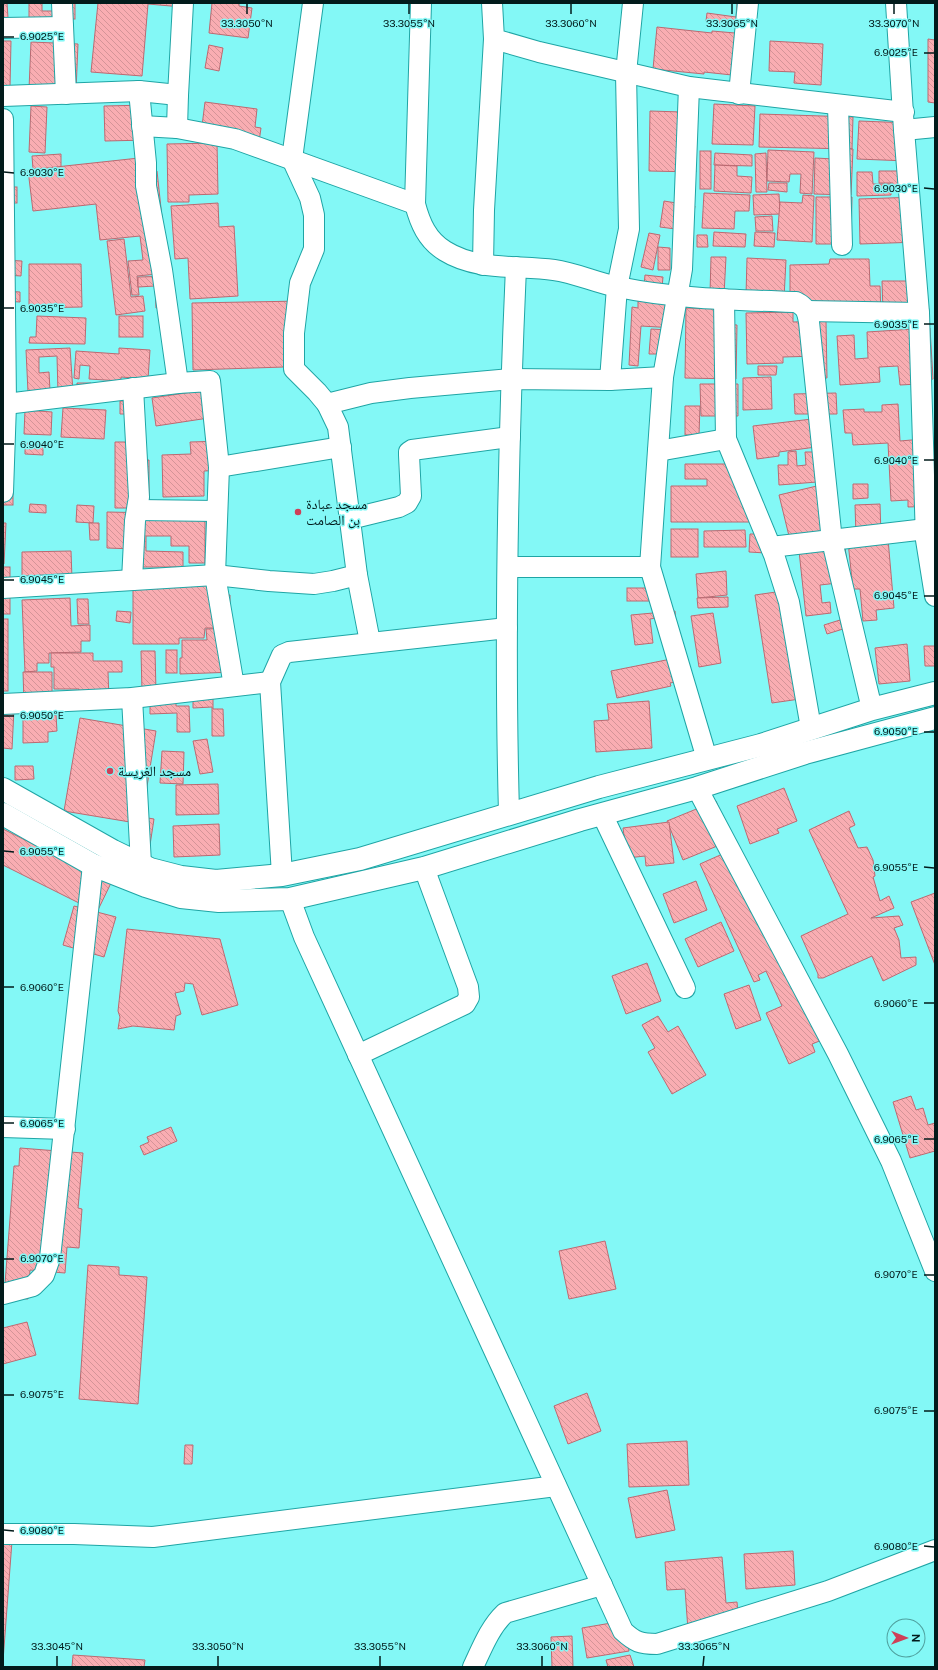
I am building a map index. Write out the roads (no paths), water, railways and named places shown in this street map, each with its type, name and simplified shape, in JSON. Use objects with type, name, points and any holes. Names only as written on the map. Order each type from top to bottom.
[{"type":"main road","points":[[3,789],[113,851],[150,869],[181,877],[216,881],[282,875],[360,859],[599,787],[761,745],[872,709],[935,693]]},
{"type":"main road","points":[[3,814],[94,866],[146,886],[181,897],[219,901],[290,899],[424,868],[602,814],[697,788],[805,753],[935,718]]},
{"type":"street","points":[[62,3],[66,94]]},
{"type":"street","points":[[178,128],[178,94],[183,3]]},
{"type":"street","points":[[313,3],[292,159],[310,198],[314,215],[314,249],[300,283],[294,333],[294,369],[327,404],[338,427],[357,575],[370,642]]},
{"type":"street","points":[[421,3],[414,204],[419,220],[426,234],[444,250],[461,259],[483,265],[570,273],[617,287],[678,296],[796,302],[804,306],[807,311],[832,541],[872,709]]},
{"type":"street","points":[[483,265],[484,210],[494,39],[492,3]]},
{"type":"street","points":[[610,380],[617,287],[629,229],[626,73],[633,3]]},
{"type":"street","points":[[739,94],[748,3]]},
{"type":"street","points":[[896,3],[904,121],[926,280],[919,313],[928,385],[926,529],[935,596]]},
{"type":"street","points":[[3,28],[63,27]]},
{"type":"street","points":[[494,39],[626,73],[689,87],[838,105],[935,127]]},
{"type":"street","points":[[689,87],[682,269],[664,377],[650,567],[707,759]]},
{"type":"street","points":[[3,96],[139,91],[178,94]]},
{"type":"street","points":[[139,91],[146,163],[146,186],[162,270],[178,383]]},
{"type":"street","points":[[838,105],[842,246]]},
{"type":"street","points":[[3,119],[6,404],[3,492]]},
{"type":"street","points":[[142,126],[178,128],[234,139],[414,204]]},
{"type":"street","points":[[509,813],[507,628],[511,379],[516,267]]},
{"type":"street","points":[[724,299],[726,439],[771,547],[789,602],[811,728]]},
{"type":"street","points":[[807,311],[919,313]]},
{"type":"street","points":[[327,404],[371,393],[511,379],[610,380],[664,377]]},
{"type":"street","points":[[6,404],[133,388],[210,381],[219,467],[215,575],[234,686]]},
{"type":"street","points":[[132,580],[135,521],[139,497],[133,388]]},
{"type":"street","points":[[350,518],[399,507],[407,503],[411,496],[409,452],[412,450],[510,437]]},
{"type":"street","points":[[658,451],[726,439]]},
{"type":"street","points":[[219,467],[341,447]]},
{"type":"street","points":[[138,510],[217,511]]},
{"type":"street","points":[[771,547],[926,529]]},
{"type":"street","points":[[508,567],[650,567]]},
{"type":"street","points":[[3,588],[215,575],[269,582],[314,584],[333,582],[357,575]]},
{"type":"street","points":[[282,875],[270,682],[282,655],[289,652],[370,642],[507,628]]},
{"type":"street","points":[[3,704],[132,698],[270,682]]},
{"type":"street","points":[[132,698],[141,864]]},
{"type":"street","points":[[697,788],[838,1054],[887,1154],[935,1271]]},
{"type":"street","points":[[602,814],[686,988]]},
{"type":"street","points":[[3,1294],[33,1286],[44,1275],[50,1258],[94,866]]},
{"type":"street","points":[[358,1055],[465,1004],[469,997],[468,987],[424,868]]},
{"type":"street","points":[[290,899],[304,937],[623,1631],[633,1640],[643,1644],[657,1644],[828,1591],[935,1550]]},
{"type":"street","points":[[3,1126],[65,1129]]},
{"type":"street","points":[[3,1534],[153,1537],[556,1486]]},
{"type":"street","points":[[472,1667],[489,1634],[498,1620],[505,1613],[602,1584]]},
{"type":"place","name":"مسجد عبادة بن الصامت","points":[[298,512]]},
{"type":"place","name":"مسجد الغريسة","points":[[110,771]]}]
